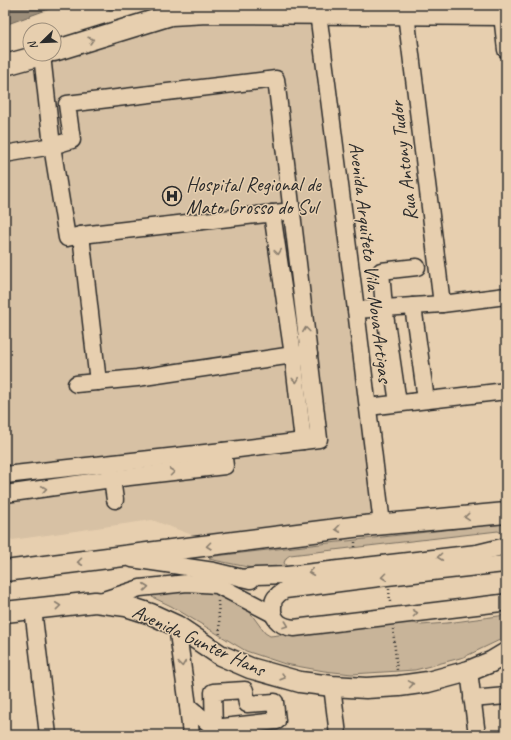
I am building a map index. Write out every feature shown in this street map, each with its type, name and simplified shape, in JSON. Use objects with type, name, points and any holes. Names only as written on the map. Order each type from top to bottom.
[{"type":"main road","points":[[62,48],[172,15],[317,10],[406,14],[504,15]]},
{"type":"main road","points":[[5,65],[22,60]]},
{"type":"main road","points":[[5,571],[382,524],[506,513]]},
{"type":"main road","name":"Avenida Gunter Hans","points":[[5,612],[95,602],[126,606],[151,614],[176,626],[220,655],[250,668],[300,682],[332,686],[366,688],[428,682],[469,671],[491,662],[506,653]]},
{"type":"street","name":"Avenida Arquiteto Vila Nova Artigas","points":[[317,10],[382,524]]},
{"type":"street","name":"Rua Antony Tudor","points":[[406,14],[442,304]]},
{"type":"street","points":[[504,15],[506,50]]},
{"type":"street","points":[[47,62],[52,146],[67,238],[81,235],[292,211]]},
{"type":"street","points":[[5,154],[52,146],[72,140],[67,104],[276,79],[319,439],[303,441],[224,458],[112,479],[7,494],[6,474],[108,463],[224,458]]},
{"type":"street","points":[[272,213],[293,355],[303,441]]},
{"type":"street","points":[[81,235],[98,382]]},
{"type":"street","points":[[398,403],[384,308],[381,271],[417,267]]},
{"type":"street","points":[[356,310],[442,304],[506,296]]},
{"type":"street","points":[[413,306],[426,400]]},
{"type":"street","points":[[76,384],[137,378],[293,355],[309,354]]},
{"type":"street","points":[[368,406],[506,391]]},
{"type":"street","points":[[108,463],[115,500]]},
{"type":"street","points":[[242,578],[287,575],[477,553],[506,546]]},
{"type":"street","points":[[120,557],[214,571],[285,590],[395,576],[506,565]]},
{"type":"street","points":[[95,602],[140,588],[187,584],[217,585],[273,614],[280,624],[294,628],[506,602]]},
{"type":"street","points":[[273,614],[274,600],[285,590]]},
{"type":"street","points":[[33,609],[48,735]]},
{"type":"street","points":[[176,626],[188,706],[190,735]]},
{"type":"street","points":[[469,671],[477,735]]},
{"type":"street","points":[[332,686],[338,735]]},
{"type":"street","points":[[214,728],[213,692],[245,690],[248,724]]},
{"type":"street","points":[[472,699],[503,695]]},
{"type":"street","points":[[188,706],[214,728],[277,721],[276,702],[247,704]]},
{"type":"path","points":[[388,587],[399,686]]},
{"type":"shaded area","points":[[5,5],[60,5],[5,25]]},
{"type":"shaded area","points":[[98,5],[133,5],[110,10]]},
{"type":"shaded area","name":"Hospital Regional de Mato Grosso do Sul","points":[[314,21],[379,521],[208,541],[152,520],[5,541],[5,77],[55,62],[62,62],[62,60],[124,39],[173,25]]},
{"type":"shaded area","points":[[506,523],[506,541],[501,542],[503,537],[498,531],[290,555],[286,558],[284,563],[287,567],[272,569],[252,568],[209,559],[215,556]]},
{"type":"shaded area","points":[[195,590],[225,594],[237,604],[249,611],[265,633],[270,636],[402,620],[421,625],[506,615],[506,637],[464,657],[415,670],[352,674],[324,671],[285,664],[246,651],[171,606],[152,597],[155,594]]},
{"type":"place","name":"Hospital Regional de Mato Grosso do Sul","points":[[172,196]]}]
